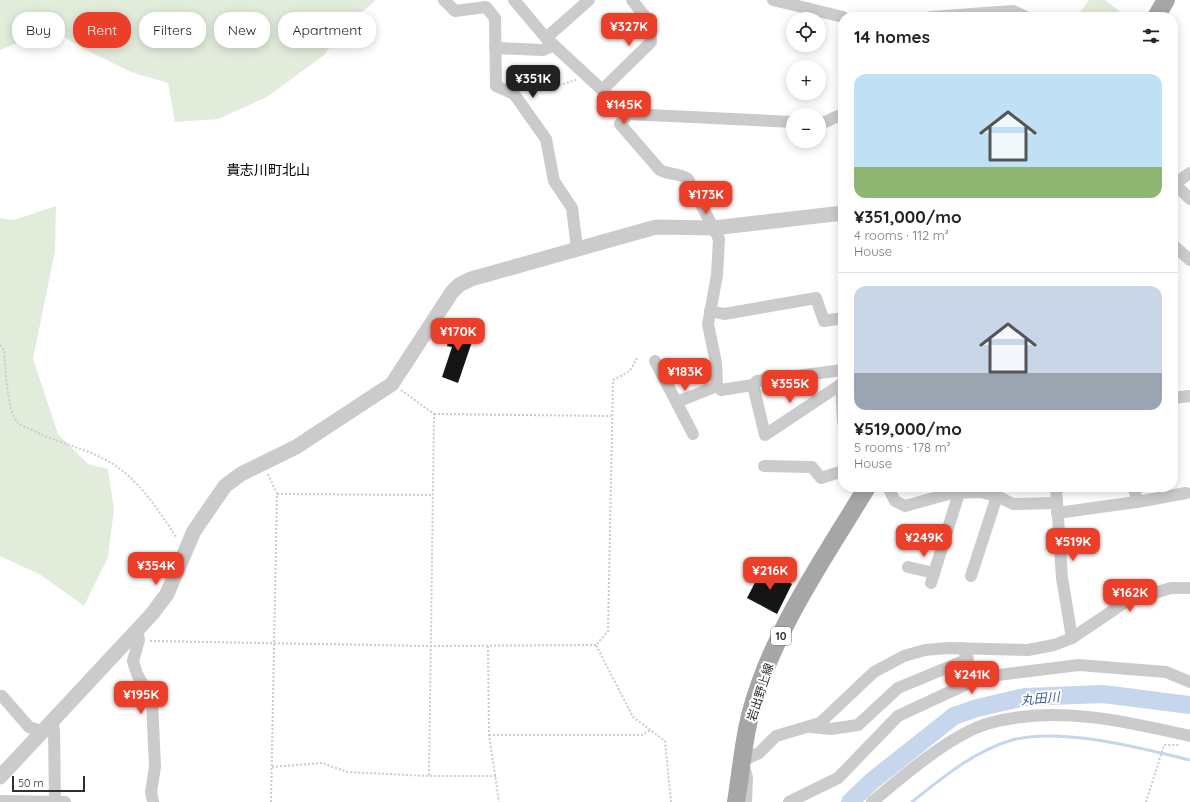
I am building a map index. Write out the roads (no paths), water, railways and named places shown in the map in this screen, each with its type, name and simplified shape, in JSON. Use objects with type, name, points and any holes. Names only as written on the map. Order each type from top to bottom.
[{"type":"main road","points":[[1159,12],[1166,0]]},
{"type":"main road","name":"岩出野上線","points":[[736,802],[751,713],[757,694],[787,622],[864,492]]},
{"type":"street","points":[[444,0],[455,12],[486,6],[495,18],[496,86],[514,94],[546,139],[554,181],[572,208],[577,248]]},
{"type":"street","points":[[514,0],[550,41],[628,114],[786,122]]},
{"type":"street","points":[[495,48],[543,50],[589,0]]},
{"type":"street","points":[[602,90],[651,42],[650,23],[632,0]]},
{"type":"street","points":[[773,0],[838,16]]},
{"type":"street","points":[[628,114],[620,124],[660,170],[666,174],[680,174],[688,179],[719,239],[717,275],[708,324],[716,363],[717,386],[721,390],[752,385],[757,381],[838,371]]},
{"type":"street","points":[[826,123],[838,116]]},
{"type":"street","points":[[1178,181],[1190,173]]},
{"type":"street","points":[[1178,188],[1190,198]]},
{"type":"street","points":[[0,777],[52,719],[138,635],[167,594],[194,531],[225,486],[241,474],[296,448],[392,384],[452,292],[459,285],[471,279],[577,248],[656,228],[713,228],[838,214]]},
{"type":"street","points":[[1178,249],[1190,260]]},
{"type":"street","points":[[710,311],[724,314],[816,298],[824,321],[838,319]]},
{"type":"street","points":[[655,361],[693,434]]},
{"type":"street","points":[[752,385],[765,435],[838,386]]},
{"type":"street","points":[[676,402],[717,386]]},
{"type":"street","points":[[1178,397],[1190,396]]},
{"type":"street","points":[[764,466],[812,467],[821,478],[838,473]]},
{"type":"street","points":[[890,492],[895,501],[905,506],[952,493],[980,492],[997,496],[1013,504],[1057,508],[1137,502],[1186,493]]},
{"type":"street","points":[[1056,492],[1062,578],[1072,638]]},
{"type":"street","points":[[1135,492],[1137,502]]},
{"type":"street","points":[[908,567],[933,578],[959,493]]},
{"type":"street","points":[[971,576],[997,496]]},
{"type":"street","points":[[746,802],[747,777],[742,761],[759,753],[776,736],[820,723],[874,672],[904,656],[926,650],[962,648],[1028,650],[1054,645],[1072,638],[1127,601],[1172,588],[1190,588]]},
{"type":"street","points":[[138,635],[133,661],[137,674],[152,701],[155,766],[151,792],[153,802]]},
{"type":"street","points":[[808,726],[831,729],[858,725],[898,688],[968,659],[962,648]]},
{"type":"street","points":[[790,802],[838,778],[898,716],[982,677],[1079,665],[1166,672],[1190,682]]},
{"type":"street","points":[[0,697],[2,696],[29,727],[41,731]]},
{"type":"street","points":[[872,802],[924,761],[955,740],[989,723],[1043,714],[1137,724],[1187,741]]},
{"type":"street","points":[[52,719],[54,731],[55,802]]},
{"type":"street","points":[[0,801],[65,802]]},
{"type":"waterway","name":"丸田川","points":[[850,802],[872,781],[954,716],[977,708],[1025,697],[1103,694],[1190,705]]},
{"type":"waterway","points":[[912,802],[959,766],[985,751],[1012,740],[1032,737],[1077,737],[1125,745],[1190,760]]},
{"type":"district","name":"貴志川町北山","points":[[268,170]]}]
